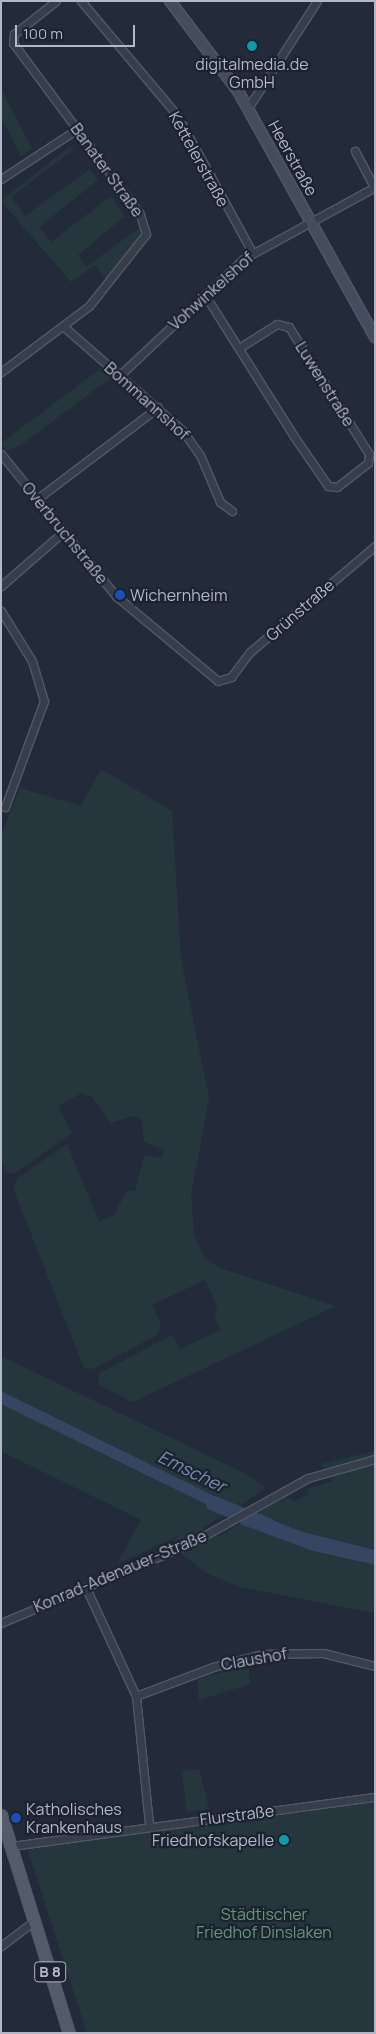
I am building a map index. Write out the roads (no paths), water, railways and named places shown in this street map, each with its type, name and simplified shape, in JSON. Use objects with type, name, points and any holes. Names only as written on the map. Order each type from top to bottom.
[{"type":"main road","name":"Heerstraße","points":[[170,1],[248,108],[375,337]]},
{"type":"main road","name":"B 8","points":[[1,1816],[69,2033]]},
{"type":"street","name":"Banater Straße","points":[[1,372],[63,326],[102,293],[143,242],[147,228],[13,43],[14,34],[56,1]]},
{"type":"street","name":"Kettelerstraße","points":[[81,1],[177,115],[252,252]]},
{"type":"street","points":[[248,108],[317,1]]},
{"type":"street","points":[[1,179],[77,129]]},
{"type":"street","name":"Heerstraße","points":[[311,222],[375,187],[355,151]]},
{"type":"street","name":"Vohwinkelshof","points":[[120,375],[252,252],[311,222]]},
{"type":"street","name":"Luwenstraße","points":[[205,295],[239,348],[328,486],[337,488],[368,463],[368,454],[289,327],[277,324],[239,348]]},
{"type":"street","name":"Bommannshof","points":[[63,326],[158,408],[192,441],[220,502],[232,511]]},
{"type":"street","points":[[37,499],[158,408]]},
{"type":"street","name":"Overbruchstraße","points":[[1,454],[116,596],[207,674],[228,679]]},
{"type":"street","points":[[1,586],[63,532]]},
{"type":"street","name":"Grünstraße","points":[[228,679],[252,651],[375,546]]},
{"type":"street","points":[[1,611],[32,662],[44,707],[5,807]]},
{"type":"street","name":"Konrad-Adenauer-Straße","points":[[1,1623],[210,1533],[269,1497],[308,1478],[375,1459]]},
{"type":"street","points":[[86,1588],[136,1696],[149,1825]]},
{"type":"street","name":"Claushof","points":[[136,1696],[214,1666],[262,1654],[323,1653],[375,1666]]},
{"type":"street","name":"Flurstraße","points":[[11,1846],[149,1825],[375,1797]]},
{"type":"street","points":[[1,1946],[34,1921]]},
{"type":"water","points":[[1,1391],[237,1508],[226,1514],[1,1404]]},
{"type":"water","points":[[256,1514],[303,1532],[375,1550],[375,1565],[313,1551],[240,1524]]},
{"type":"waterway","name":"Emscher","points":[[213,1503],[268,1525]]},
{"type":"place","name":"digitalmedia.de GmbH","points":[[252,46]]},
{"type":"place","name":"Wichernheim","points":[[120,595]]},
{"type":"place","name":"Katholisches Krankenhaus","points":[[16,1818]]},
{"type":"place","name":"Friedhofskapelle","points":[[284,1840]]},
{"type":"park label","name":"Städtischer Friedhof Dinslaken","points":[[264,1923]]}]
